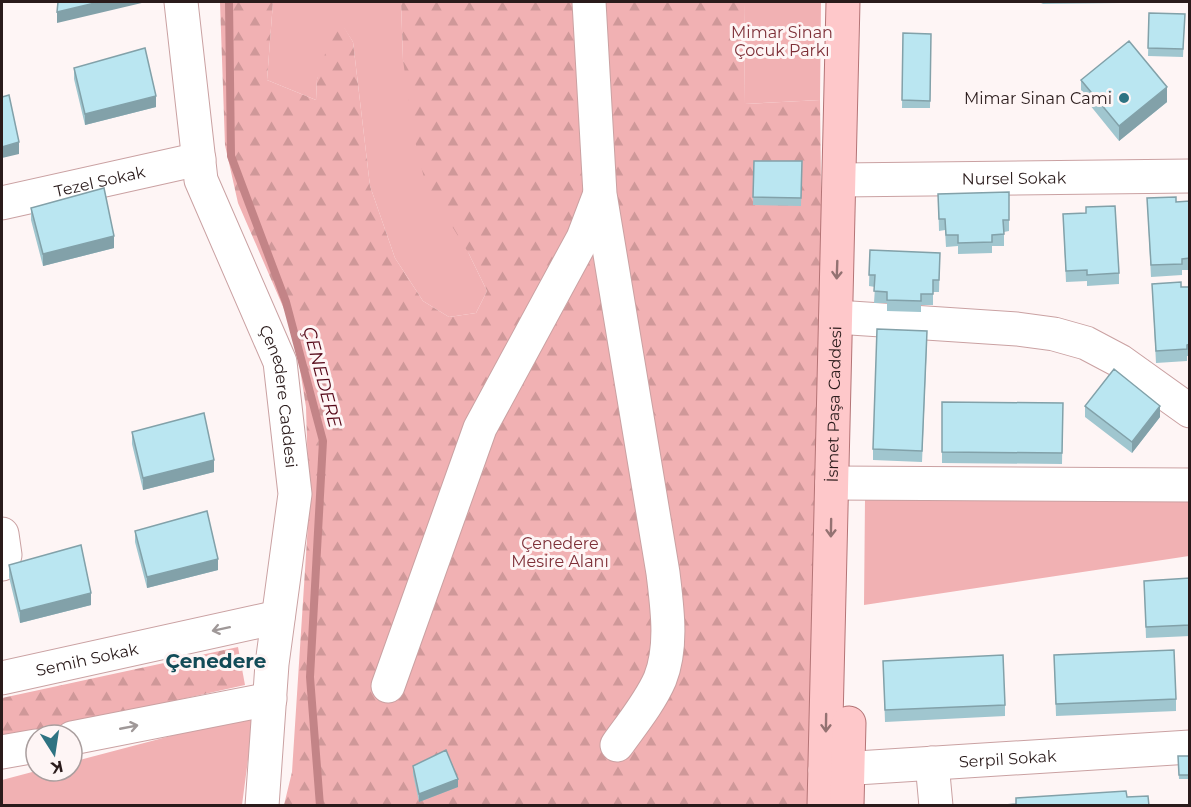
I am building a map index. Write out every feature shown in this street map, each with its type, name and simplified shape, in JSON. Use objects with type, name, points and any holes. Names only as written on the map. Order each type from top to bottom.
[{"type":"main road","name":"İsmet Paşa Caddesi","points":[[843,2],[850,180]]},
{"type":"main road","name":"İsmet Paşa Caddesi","points":[[824,806],[836,769],[850,180],[864,2]]},
{"type":"main road","name":"İsmet Paşa Caddesi","points":[[836,769],[847,806]]},
{"type":"street","name":"Çenedere Caddesi","points":[[181,2],[201,180],[280,362],[295,494],[278,616],[262,806]]},
{"type":"street","points":[[589,2],[600,194],[668,614],[667,647],[660,678],[617,745]]},
{"type":"street","name":"Tezel Sokak","points":[[2,203],[199,159]]},
{"type":"street","name":"Nursel Sokak","points":[[850,180],[1190,176]]},
{"type":"street","points":[[388,686],[480,428],[583,238],[600,194]]},
{"type":"street","points":[[846,318],[1017,329],[1054,334],[1086,343],[1120,361],[1190,411]]},
{"type":"street","points":[[843,483],[1190,485]]},
{"type":"street","points":[[2,534],[5,555],[2,564]]},
{"type":"street","name":"Semih Sokak","points":[[2,678],[278,616]]},
{"type":"street","points":[[84,736],[270,699]]},
{"type":"street","name":"Serpil Sokak","points":[[836,769],[1190,747]]},
{"type":"street","points":[[2,752],[24,748]]},
{"type":"street","points":[[932,764],[936,806]]},
{"type":"green space","name":"Çenedere Mesire Alanı","points":[[220,2],[273,2],[267,80],[316,100],[317,79],[333,29],[344,27],[353,42],[370,186],[395,258],[423,301],[449,317],[476,313],[487,291],[469,254],[425,182],[414,137],[403,60],[401,2],[744,2],[745,104],[820,100],[822,270],[807,805],[284,805],[292,772],[309,508],[306,407],[294,332],[238,203],[225,145]]},
{"type":"green space","points":[[273,2],[401,2],[403,60],[469,254],[487,291],[476,313],[449,317],[423,301],[395,258],[370,186],[353,42],[344,28],[317,79],[316,100],[267,80]]},
{"type":"green space","name":"Mimar Sinan Çocuk Parkı","points":[[744,2],[821,2],[820,100],[745,104]]},
{"type":"green space","points":[[1189,495],[1189,556],[864,605],[865,499]]},
{"type":"green space","points":[[238,647],[245,685],[74,723],[24,723],[24,734],[2,739],[2,698]]},
{"type":"green space","points":[[254,714],[242,805],[2,805],[2,780],[24,774],[24,783],[84,783],[84,759]]},
{"type":"building","points":[[58,2],[99,2],[57,12]]},
{"type":"building","points":[[1149,13],[1185,14],[1183,49],[1148,48]]},
{"type":"building","points":[[903,33],[931,34],[930,101],[902,100]]},
{"type":"building","name":"Mimar Sinan Cami","points":[[1129,41],[1167,87],[1119,126],[1081,80]]},
{"type":"building","points":[[145,48],[156,96],[85,114],[74,68]]},
{"type":"building","points":[[9,95],[19,142],[2,147],[2,97]]},
{"type":"building","points":[[754,161],[802,161],[801,198],[753,197]]},
{"type":"building","points":[[104,188],[114,236],[43,254],[31,208]]},
{"type":"building","points":[[1009,192],[1009,220],[1003,220],[1004,234],[992,235],[992,242],[958,243],[958,235],[946,235],[945,219],[939,219],[938,194]]},
{"type":"building","points":[[1176,197],[1176,202],[1190,201],[1190,258],[1182,259],[1182,264],[1151,265],[1147,198]]},
{"type":"building","points":[[1115,206],[1119,273],[1087,275],[1087,270],[1066,271],[1063,214],[1086,213],[1086,207]]},
{"type":"building","points":[[870,250],[940,253],[939,280],[933,280],[933,294],[921,294],[921,301],[887,300],[887,292],[874,291],[875,275],[869,275]]},
{"type":"building","points":[[1181,282],[1181,287],[1190,287],[1190,344],[1187,345],[1187,349],[1156,351],[1152,284]]},
{"type":"building","points":[[877,329],[927,331],[922,451],[873,449]]},
{"type":"building","points":[[1114,369],[1160,406],[1132,442],[1085,406]]},
{"type":"building","points":[[942,402],[1063,403],[1062,453],[942,452]]},
{"type":"building","points":[[204,413],[214,460],[143,478],[132,432]]},
{"type":"building","points":[[207,511],[218,559],[147,577],[135,531]]},
{"type":"building","points":[[81,545],[91,593],[20,611],[9,565]]},
{"type":"building","points":[[1190,578],[1190,625],[1146,627],[1144,581]]},
{"type":"building","points":[[1174,650],[1176,699],[1056,704],[1054,655]]},
{"type":"building","points":[[1003,655],[1005,705],[885,710],[883,661]]},
{"type":"building","points":[[446,750],[458,779],[419,794],[413,766]]},
{"type":"building","points":[[1178,756],[1190,756],[1190,775],[1179,775]]},
{"type":"building","points":[[1126,791],[1127,797],[1148,796],[1149,806],[994,806],[1016,804],[1016,798]]},
{"type":"waterway","name":"ÇENEDERE","points":[[229,2],[231,156],[286,302],[323,441],[310,677],[320,806]]},
{"type":"place","name":"Mimar Sinan Cami","points":[[1124,98]]},
{"type":"district","name":"Çenedere","points":[[216,661]]}]
